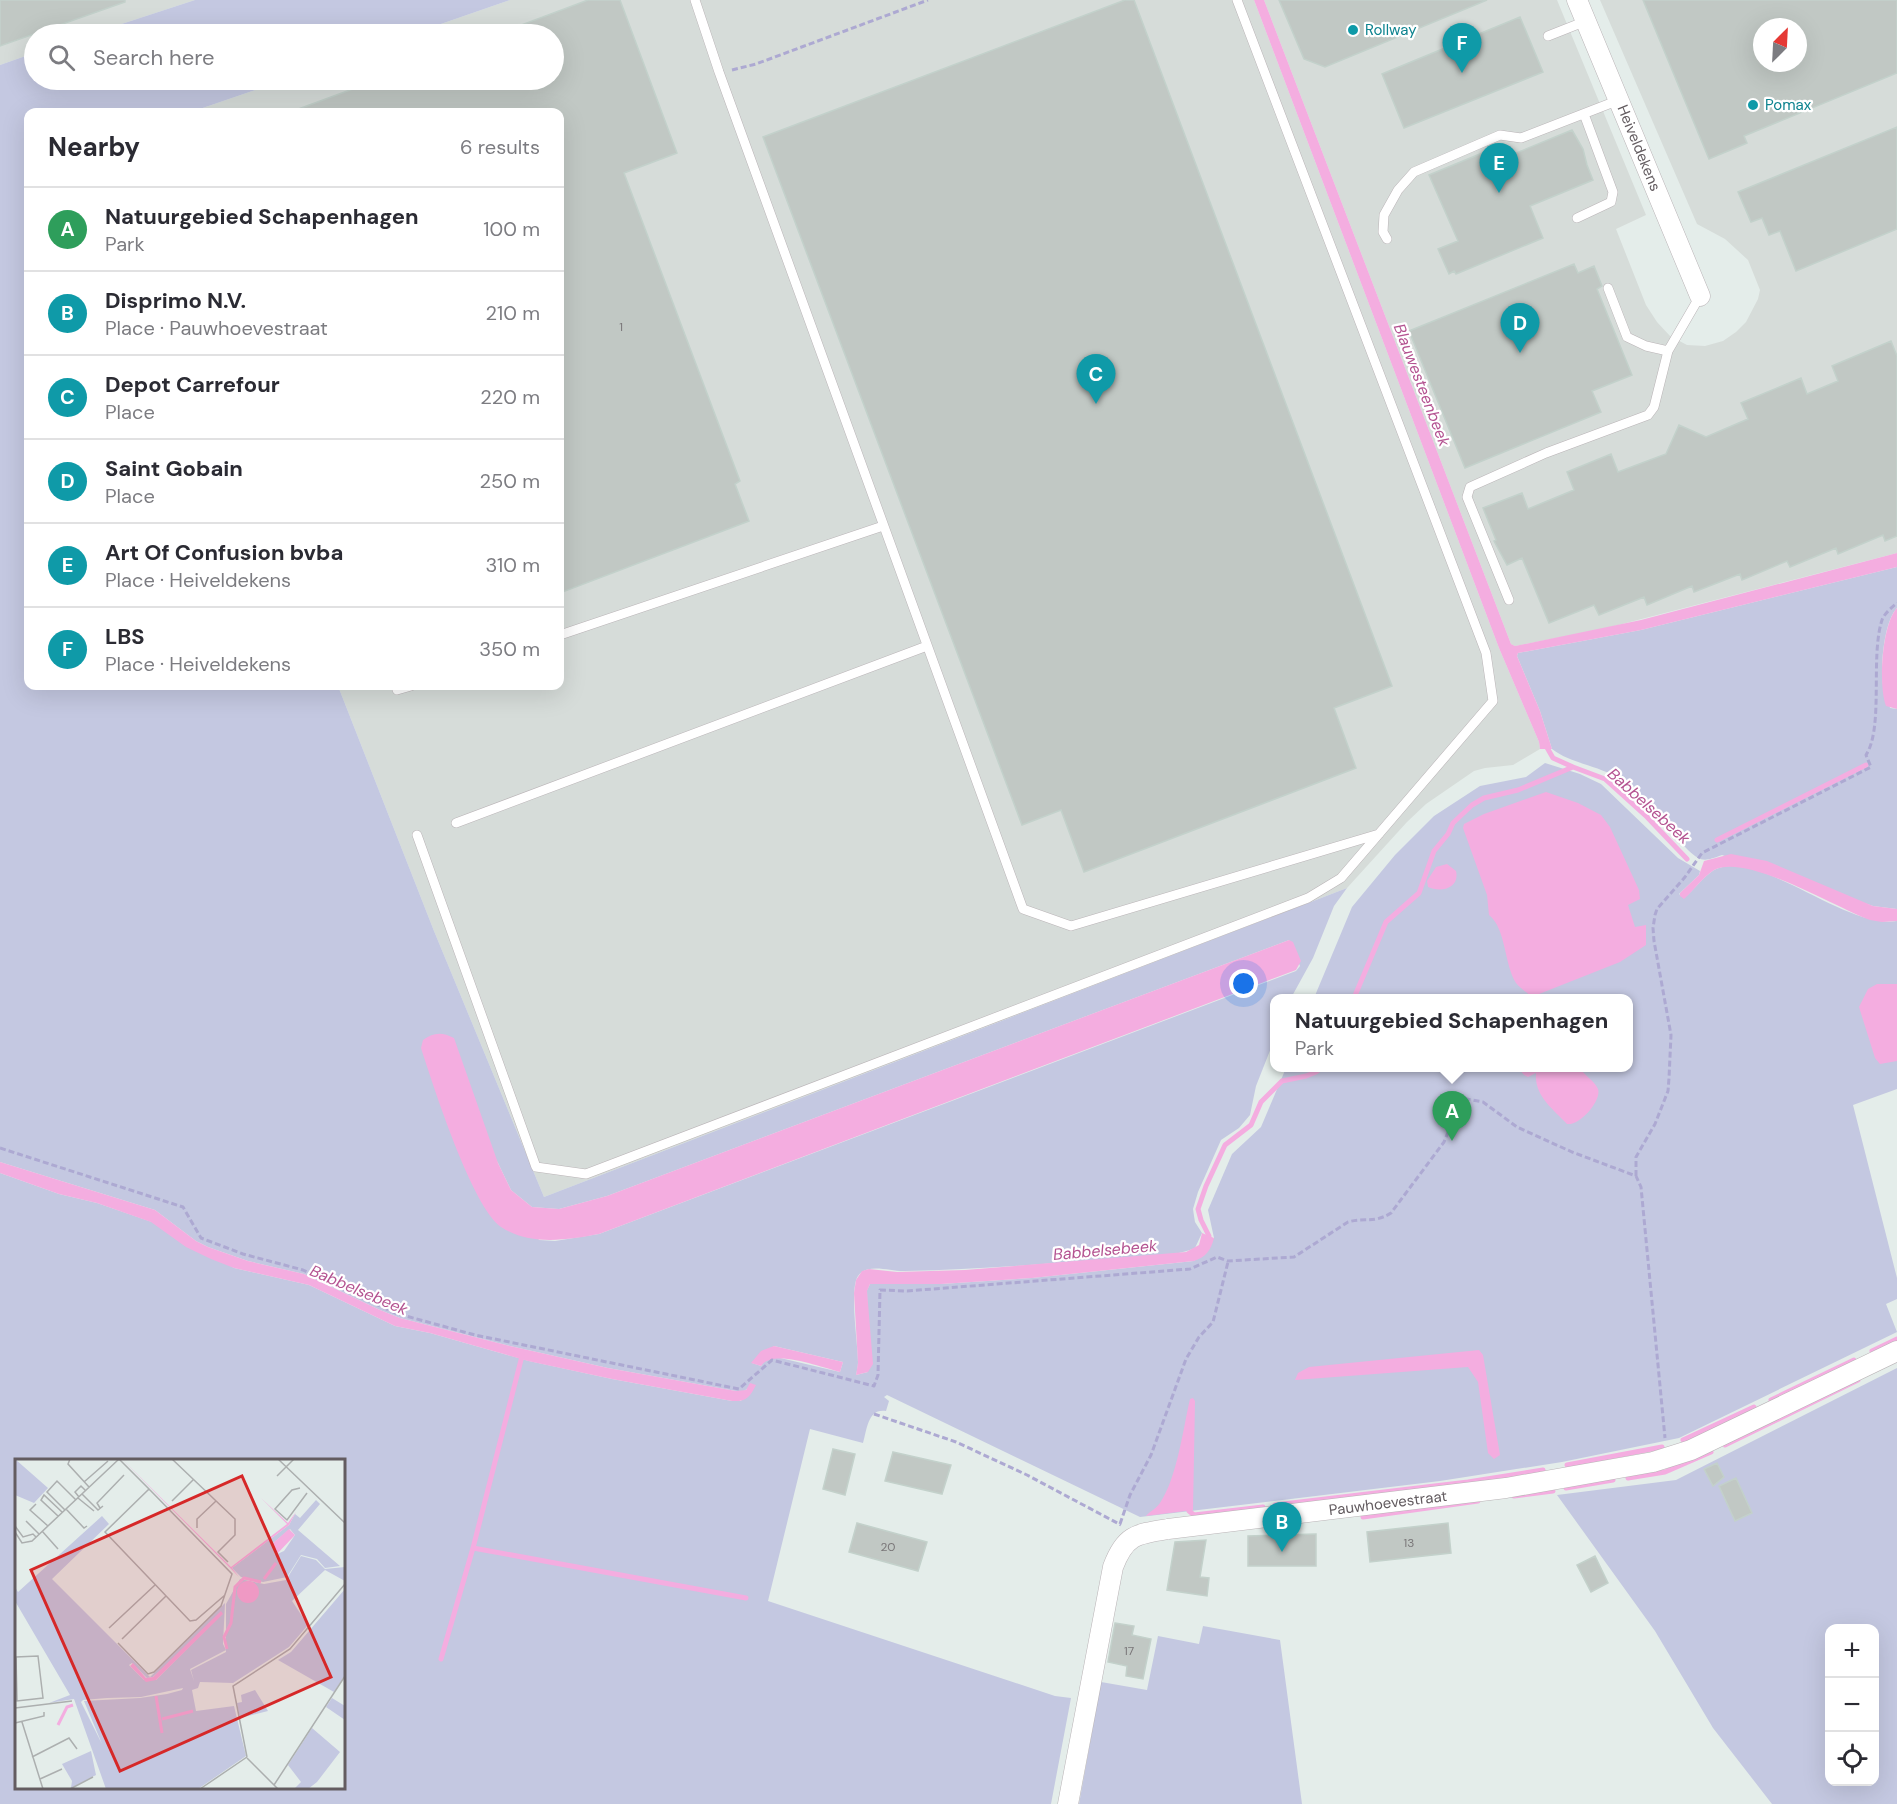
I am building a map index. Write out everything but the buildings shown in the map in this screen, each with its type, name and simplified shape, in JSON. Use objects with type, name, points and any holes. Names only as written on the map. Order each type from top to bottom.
[{"type":"street","name":"Heiveldekens","points":[[1577,0],[1700,296]]},
{"type":"street","name":"Pauwhoevestraat","points":[[1125,1531],[1142,1534],[1506,1488],[1667,1458],[1691,1450],[1897,1351]]},
{"type":"street","points":[[1068,1804],[1113,1566],[1122,1546],[1125,1531]]},
{"type":"lane","points":[[695,0],[719,72],[1023,909],[1071,926],[1379,834]]},
{"type":"lane","points":[[417,835],[536,1167],[586,1174],[1308,898],[1341,878],[1493,701],[1485,653],[1237,0]]},
{"type":"lane","points":[[1548,36],[1586,21]]},
{"type":"lane","points":[[1388,239],[1383,231],[1384,215],[1398,190],[1414,172],[1500,135],[1521,138],[1619,100]]},
{"type":"lane","points":[[1577,218],[1611,202],[1614,197],[1584,114]]},
{"type":"lane","points":[[1608,288],[1627,337],[1647,346],[1668,351]]},
{"type":"lane","points":[[1509,600],[1467,497],[1470,486],[1546,453],[1648,415],[1654,407],[1668,351],[1700,296]]},
{"type":"lane","points":[[564,634],[883,526]]},
{"type":"lane","points":[[456,823],[927,646]]},
{"type":"path","points":[[719,72],[756,64],[928,0]]},
{"type":"path","points":[[1667,1458],[1641,1187],[1636,1176],[1636,1158],[1655,1124],[1668,1091],[1670,1026],[1653,928],[1658,909],[1702,853],[1871,767],[1866,755],[1870,748],[1874,725],[1876,665],[1882,618],[1897,603]]},
{"type":"path","points":[[0,1148],[183,1207],[201,1238],[243,1254],[303,1270],[395,1313],[475,1335],[739,1389],[772,1360],[874,1386],[878,1375],[880,1290],[907,1292],[1190,1269],[1216,1257],[1228,1261],[1294,1257],[1348,1222],[1380,1220],[1391,1213],[1444,1142],[1462,1098],[1483,1102],[1517,1127],[1572,1152],[1636,1176]]},
{"type":"path","points":[[874,1414],[956,1442],[1027,1475],[1125,1531],[1130,1495],[1151,1455],[1186,1359],[1199,1337],[1213,1322],[1228,1261]]},
{"type":"shaded area","points":[[0,0],[195,0],[122,24],[24,24],[24,57],[0,65]]},
{"type":"shaded area","points":[[195,0],[510,0],[441,24],[122,24]]},
{"type":"shaded area","points":[[510,0],[1254,0],[1499,648],[1540,749],[1513,765],[1474,771],[1426,804],[1347,888],[544,1197],[434,931],[340,690],[564,690],[564,108],[203,108],[256,90],[564,90],[564,24],[441,24]]},
{"type":"shaded area","points":[[1254,0],[1264,0],[1511,644],[1515,646],[1641,620],[1897,553],[1897,567],[1641,630],[1518,653],[1517,656],[1540,711],[1552,749],[1540,749],[1499,648]]},
{"type":"shaded area","points":[[1264,0],[1557,0],[1646,215],[1616,229],[1646,305],[1670,336],[1687,345],[1705,346],[1723,341],[1746,322],[1760,290],[1748,260],[1725,239],[1697,224],[1600,0],[1897,0],[1897,553],[1599,630],[1515,646],[1511,644]]},
{"type":"shaded area","points":[[24,57],[24,90],[256,90],[203,108],[24,108],[24,690],[340,690],[434,931],[544,1197],[1347,888],[1334,906],[1313,958],[1293,994],[1270,994],[1270,1051],[1256,1086],[1250,1115],[1239,1128],[1221,1140],[1198,1192],[1193,1209],[1195,1222],[1202,1233],[1195,1248],[1176,1254],[1008,1266],[905,1271],[867,1269],[858,1276],[854,1292],[858,1362],[856,1375],[868,1372],[867,1290],[870,1284],[941,1284],[1032,1278],[1194,1261],[1214,1238],[1208,1210],[1232,1154],[1261,1127],[1284,1072],[1633,1072],[1633,994],[1316,994],[1352,907],[1395,855],[1434,816],[1480,786],[1526,777],[1545,763],[1580,774],[1601,784],[1678,858],[1700,871],[1699,875],[1679,894],[1684,898],[1714,870],[1732,866],[1778,878],[1853,914],[1876,920],[1897,921],[1897,1089],[1853,1105],[1897,1278],[1897,1299],[1886,1304],[1897,1332],[1679,1438],[1562,1462],[1440,1481],[1140,1517],[887,1395],[884,1397],[889,1401],[886,1411],[880,1411],[872,1416],[863,1443],[810,1429],[768,1601],[1055,1696],[1071,1698],[1051,1804],[0,1804],[0,1173],[59,1194],[97,1203],[152,1222],[234,1268],[309,1285],[395,1326],[430,1333],[529,1361],[732,1401],[741,1401],[748,1388],[744,1391],[736,1391],[608,1368],[400,1318],[304,1274],[248,1261],[208,1247],[196,1241],[155,1210],[0,1162],[0,65]],"holes":[[[1289,940],[1300,966],[1296,971],[599,1234],[555,1241],[539,1240],[423,1040],[498,1163],[511,1190],[532,1207],[559,1209],[607,1196]],[[774,1346],[843,1362],[840,1372],[776,1357],[764,1361],[761,1366],[752,1363]]]},
{"type":"shaded area","points":[[1897,567],[1897,608],[1886,633],[1882,677],[1890,708],[1897,709],[1897,909],[1873,906],[1722,855],[1700,859],[1688,850],[1616,777],[1567,758],[1552,749],[1540,711],[1517,656],[1518,653],[1641,630]]},
{"type":"shaded area","points":[[1897,608],[1897,709],[1886,706],[1882,670],[1888,627]]},
{"type":"shaded area","points":[[1546,792],[1578,803],[1601,815],[1610,827],[1639,890],[1640,899],[1628,905],[1635,927],[1646,925],[1646,945],[1620,962],[1539,994],[1529,994],[1516,983],[1512,975],[1499,928],[1489,915],[1487,895],[1463,828],[1464,824],[1484,814]]},
{"type":"shaded area","points":[[1731,854],[1767,861],[1873,906],[1897,909],[1897,921],[1870,920],[1792,884],[1748,869],[1729,867],[1714,870],[1684,899],[1680,896],[1680,893],[1699,875],[1704,861]]},
{"type":"shaded area","points":[[1447,864],[1456,871],[1455,882],[1444,889],[1428,887],[1427,881],[1436,867]]},
{"type":"shaded area","points":[[1289,940],[1293,942],[1301,961],[1296,970],[599,1234],[574,1238],[549,1240],[524,1237],[501,1227],[490,1215],[466,1171],[434,1089],[421,1048],[423,1040],[434,1034],[454,1038],[498,1163],[511,1190],[532,1207],[559,1209],[607,1196]]},
{"type":"shaded area","points":[[1877,984],[1897,984],[1897,1061],[1880,1064],[1875,1058],[1859,1007],[1868,989]]},
{"type":"shaded area","points":[[1521,1072],[1583,1072],[1597,1086],[1597,1099],[1584,1117],[1572,1124],[1567,1124],[1541,1095],[1536,1073],[1528,1077]]},
{"type":"shaded area","points":[[0,1162],[155,1210],[196,1241],[208,1247],[248,1261],[304,1274],[400,1318],[608,1368],[736,1391],[746,1390],[750,1383],[756,1385],[747,1398],[732,1401],[528,1361],[430,1333],[395,1326],[309,1285],[234,1268],[211,1259],[186,1247],[151,1222],[0,1173]]},
{"type":"shaded area","points":[[1202,1233],[1214,1238],[1207,1253],[1194,1261],[1032,1278],[941,1284],[870,1284],[867,1291],[873,1364],[868,1372],[856,1375],[858,1363],[854,1293],[856,1280],[862,1271],[869,1269],[897,1272],[965,1270],[1186,1252],[1199,1245]]},
{"type":"shaded area","points":[[774,1346],[843,1362],[840,1372],[787,1359],[767,1361],[761,1366],[751,1363],[761,1351]]},
{"type":"shaded area","points":[[1479,1350],[1483,1355],[1500,1455],[1494,1459],[1488,1453],[1478,1382],[1468,1367],[1295,1380],[1298,1373],[1309,1367]]},
{"type":"shaded area","points":[[1897,1368],[1897,1804],[1772,1804],[1713,1728],[1655,1631],[1557,1495],[1676,1480]]},
{"type":"shaded area","points":[[1193,1398],[1195,1401],[1193,1510],[1146,1516],[1157,1507],[1166,1493],[1179,1453],[1190,1399]]},
{"type":"shaded area","points":[[1203,1626],[1280,1640],[1302,1804],[1079,1804],[1101,1682],[1147,1690],[1158,1636],[1199,1644]]},
{"type":"waterway","name":"Blauwesteenbeek","points":[[1545,744],[1553,758],[1573,767]]},
{"type":"waterway","points":[[1717,840],[1866,765]]},
{"type":"waterway","name":"Babbelsebeek","points":[[1356,994],[1386,922],[1419,893],[1434,851],[1448,834],[1453,823],[1472,805],[1484,798],[1518,790],[1573,767],[1605,779],[1647,817],[1687,859]]},
{"type":"waterway","name":"Babbelsebeek","points":[[1207,1242],[1209,1236],[1198,1209],[1225,1145],[1251,1125],[1261,1102],[1282,1081],[1316,1072]]},
{"type":"waterway","points":[[1872,1351],[1897,1339]]},
{"type":"waterway","points":[[441,1659],[473,1548],[522,1356]]},
{"type":"waterway","points":[[1771,1400],[1854,1360]]},
{"type":"waterway","points":[[1725,1445],[1858,1380]]},
{"type":"waterway","points":[[1683,1440],[1754,1407]]},
{"type":"waterway","points":[[1567,1465],[1662,1447]]},
{"type":"waterway","points":[[1628,1478],[1665,1472],[1711,1452]]},
{"type":"waterway","points":[[1275,1505],[1468,1482],[1543,1470]]},
{"type":"waterway","points":[[1566,1488],[1613,1480]]},
{"type":"waterway","points":[[1514,1496],[1553,1491]]},
{"type":"waterway","points":[[1363,1517],[1478,1501]]},
{"type":"waterway","points":[[1189,1511],[1194,1515],[1263,1507]]},
{"type":"waterway","points":[[473,1548],[746,1598]]},
{"type":"place","name":"Rollway","points":[[1353,30]]},
{"type":"place","name":"LBS","points":[[1462,73]]},
{"type":"place","name":"Pomax","points":[[1753,105]]},
{"type":"place","name":"Art Of Confusion bvba","points":[[1499,193]]},
{"type":"place","name":"Saint Gobain","points":[[1520,353]]},
{"type":"place","name":"Depot Carrefour","points":[[1096,404]]},
{"type":"place","name":"Natuurgebied Schapenhagen","points":[[1452,1141]]},
{"type":"place","name":"Disprimo N.V.","points":[[1282,1552]]}]
